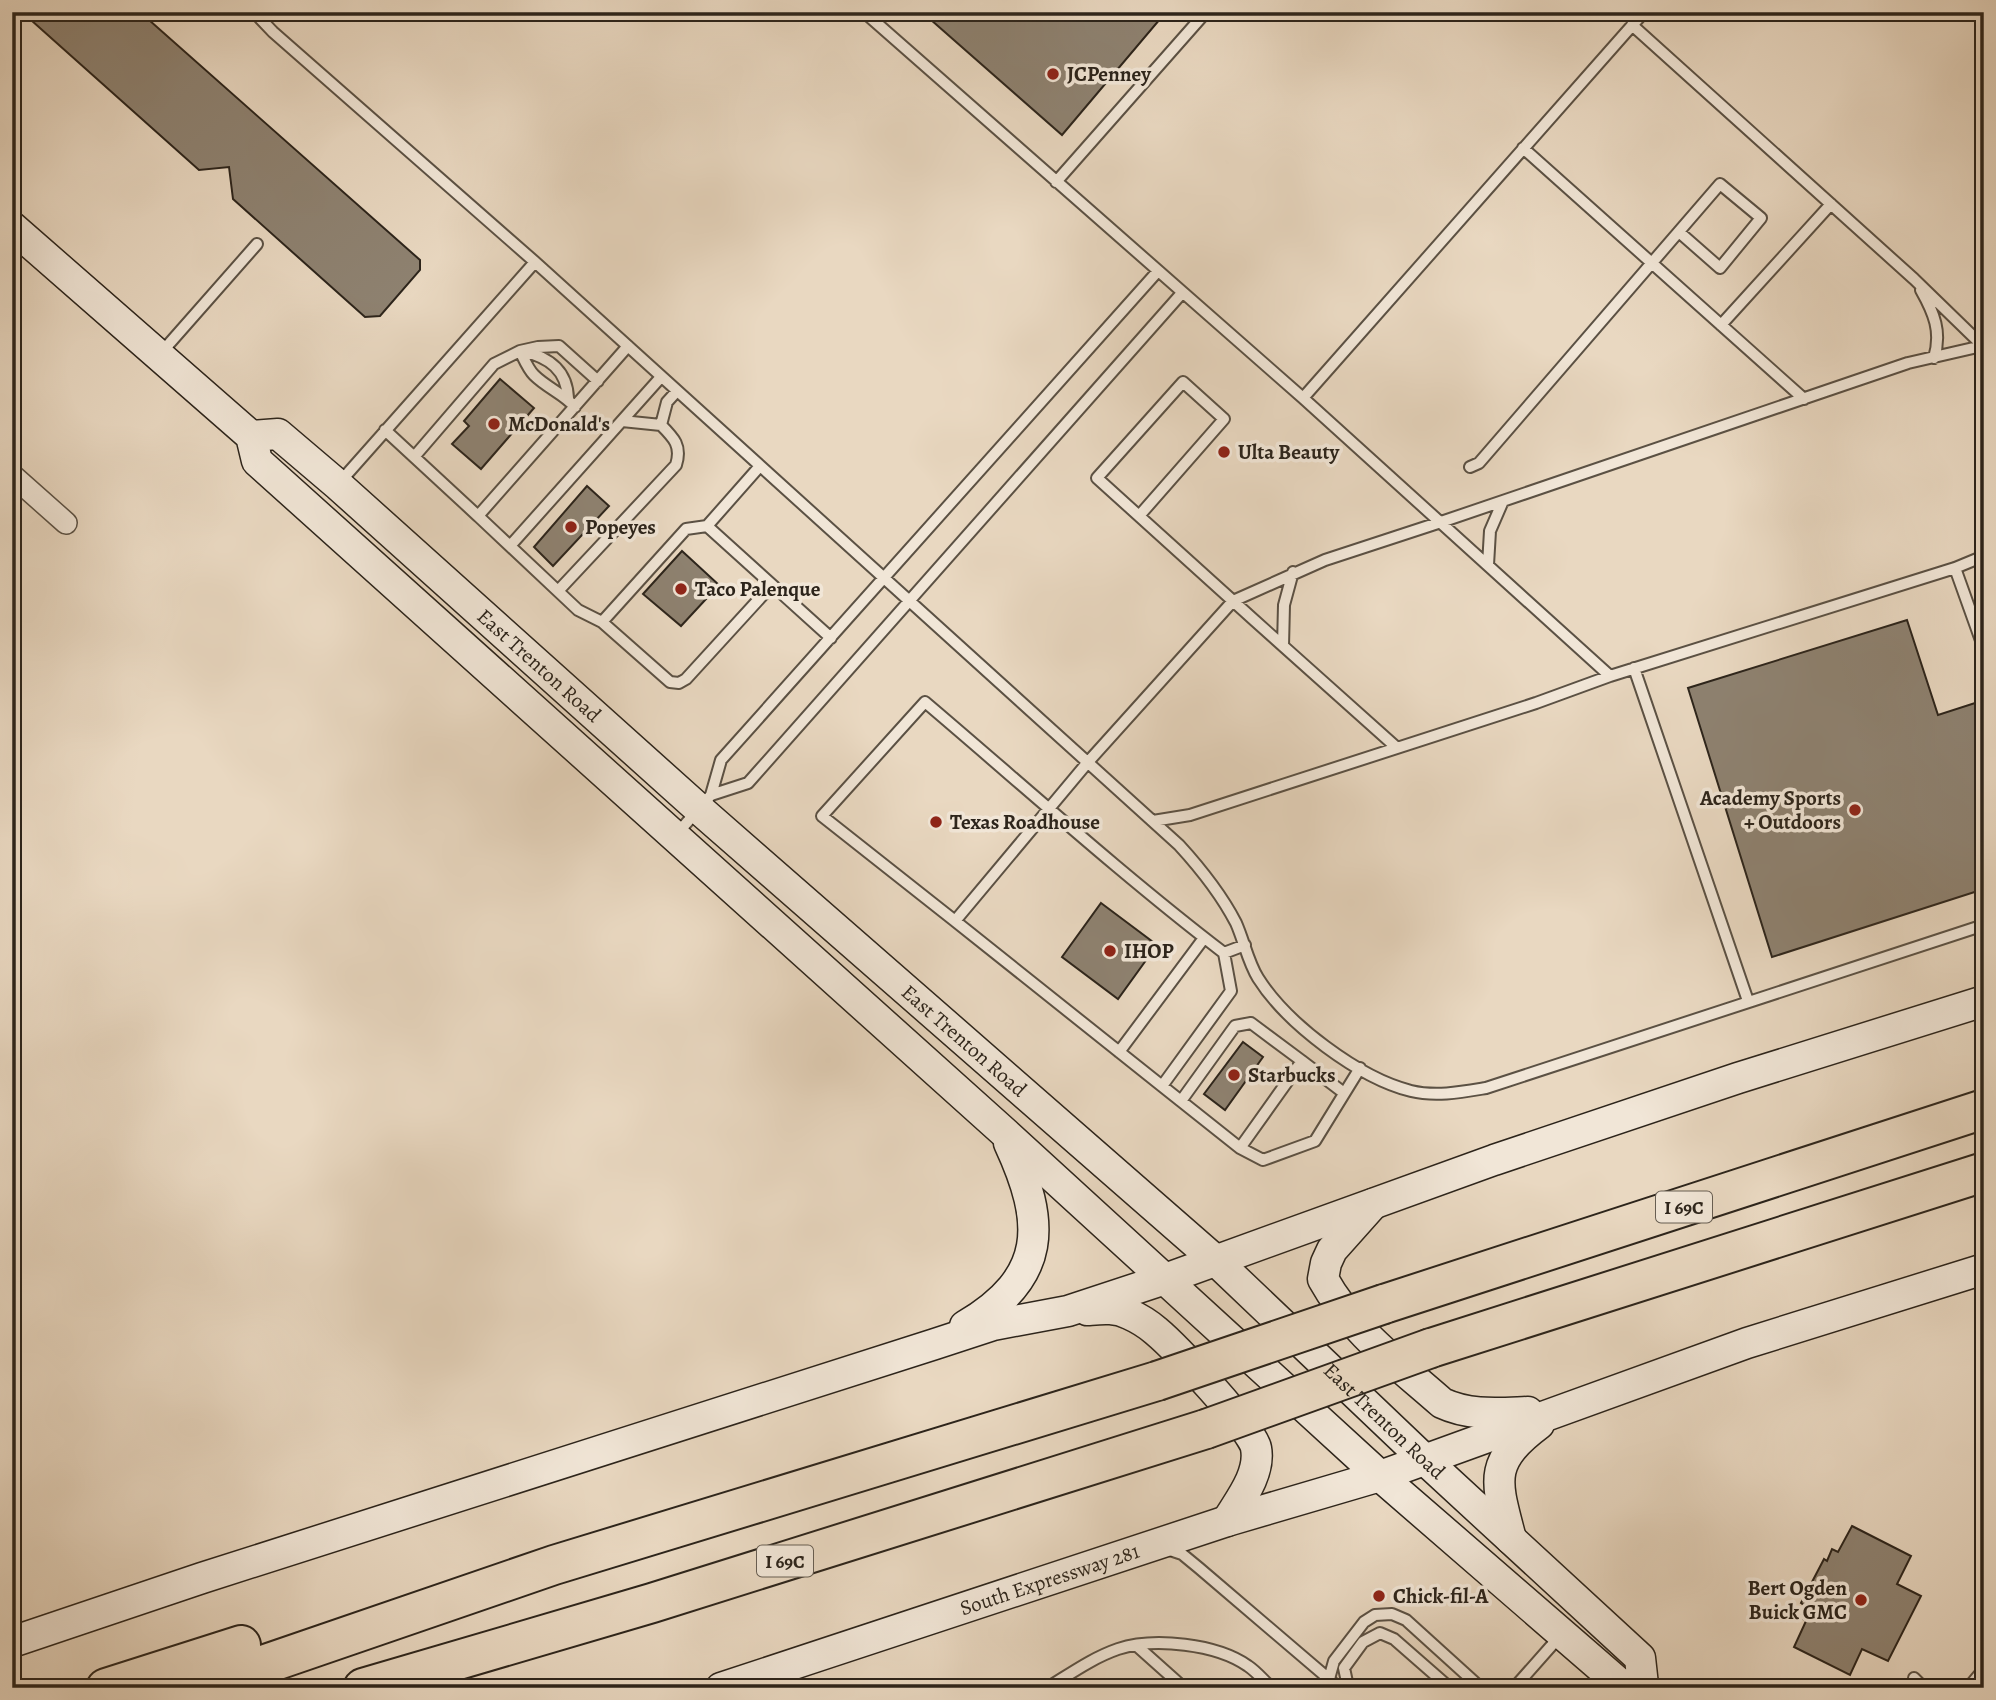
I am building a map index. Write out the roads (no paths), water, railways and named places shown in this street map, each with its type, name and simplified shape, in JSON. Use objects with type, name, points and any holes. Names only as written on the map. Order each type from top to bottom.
[{"type":"highway","name":"I 69C","points":[[196,1688],[554,1565],[1157,1381],[1384,1304],[1984,1110]]},
{"type":"highway","name":"I 69C","points":[[363,1688],[652,1603],[1206,1429],[1432,1348],[1984,1172]]},
{"type":"highway","points":[[106,1688],[459,1576],[554,1565]]},
{"type":"highway","points":[[436,1688],[652,1603]]},
{"type":"main road","name":"East Trenton Road","points":[[12,227],[251,436],[257,461],[1005,1133],[1380,1476],[1620,1684],[1644,1687],[1640,1658],[1424,1460],[1214,1260],[705,802],[278,434],[251,436]]},
{"type":"main road","points":[[12,1642],[202,1578],[993,1325],[1068,1311],[1165,1279],[1374,1202],[1725,1083],[1984,1001]]},
{"type":"main road","points":[[935,1344],[991,1311],[1017,1280],[1031,1253],[1035,1221],[1031,1200],[1024,1175],[1005,1133]]},
{"type":"main road","points":[[1374,1202],[1332,1250],[1325,1264],[1323,1279],[1333,1297],[1364,1335],[1442,1403],[1458,1410],[1487,1414],[1556,1411]]},
{"type":"main road","name":"South Expressway 281","points":[[721,1688],[1227,1521],[1380,1476],[1748,1343],[1984,1269]]},
{"type":"main road","points":[[1068,1311],[1115,1309],[1139,1320],[1156,1331],[1244,1424],[1256,1448],[1256,1461],[1247,1488],[1227,1521]]},
{"type":"main road","points":[[1511,1539],[1499,1488],[1503,1460],[1517,1440],[1556,1411]]},
{"type":"street","points":[[12,475],[66,523]]},
{"type":"lane","points":[[254,12],[273,33],[535,262],[1153,821],[1205,873],[1235,923],[1258,978],[1288,1014],[1315,1039],[1379,1079],[1412,1091],[1437,1094],[1486,1088],[1984,925]]},
{"type":"lane","points":[[863,12],[1303,398],[1610,676]]},
{"type":"lane","points":[[1055,182],[1206,12]]},
{"type":"lane","points":[[1303,398],[1644,12]]},
{"type":"lane","points":[[1632,25],[1914,279],[1983,346]]},
{"type":"lane","points":[[1523,148],[1804,398]]},
{"type":"lane","points":[[1470,467],[1479,463],[1720,184],[1761,218],[1720,268],[1679,232]]},
{"type":"lane","points":[[1721,325],[1831,204]]},
{"type":"lane","points":[[159,355],[257,244]]},
{"type":"lane","points":[[338,485],[535,262]]},
{"type":"lane","points":[[675,836],[705,802],[721,761],[1158,271]]},
{"type":"lane","points":[[1914,279],[1931,309],[1938,331],[1934,358]]},
{"type":"lane","points":[[705,802],[748,783],[1182,293]]},
{"type":"lane","points":[[414,457],[494,364],[520,351],[559,346],[598,381]]},
{"type":"lane","points":[[478,516],[571,403],[598,381],[628,346]]},
{"type":"lane","points":[[955,921],[1088,762],[1233,601],[1325,559],[1908,363],[1983,346]]},
{"type":"lane","points":[[520,351],[532,373],[571,403]]},
{"type":"lane","points":[[520,351],[536,354],[552,362],[567,384],[571,403]]},
{"type":"lane","points":[[510,546],[662,377]]},
{"type":"lane","points":[[1139,516],[1224,419],[1183,382],[1097,478],[1139,516],[1233,601],[1283,646],[1396,747]]},
{"type":"lane","points":[[661,425],[667,402],[677,391]]},
{"type":"lane","points":[[558,591],[676,464],[679,454],[676,439],[661,425],[622,421]]},
{"type":"lane","points":[[385,430],[578,610],[602,622],[670,682],[679,683],[686,679],[772,585]]},
{"type":"lane","points":[[602,622],[686,528],[707,526],[760,466]]},
{"type":"lane","points":[[1488,565],[1490,531],[1503,501]]},
{"type":"lane","points":[[707,526],[831,638]]},
{"type":"lane","points":[[1153,821],[1190,815],[1536,703],[1634,668],[1955,568],[1984,556]]},
{"type":"lane","points":[[1955,568],[1979,621],[1984,649]]},
{"type":"lane","points":[[1283,646],[1284,605],[1293,572]]},
{"type":"lane","points":[[1634,668],[1748,1001]]},
{"type":"lane","points":[[1162,1086],[1231,991],[1224,953],[925,702],[822,816],[1240,1148],[1263,1160],[1315,1141],[1360,1068]]},
{"type":"lane","points":[[1119,1052],[1204,937]]},
{"type":"lane","points":[[1224,953],[1245,945]]},
{"type":"lane","points":[[1181,1101],[1235,1026],[1251,1023],[1345,1093]]},
{"type":"lane","points":[[1240,1148],[1302,1062]]},
{"type":"lane","points":[[1154,1545],[1182,1554],[1338,1688]]},
{"type":"lane","points":[[1329,1679],[1334,1661],[1364,1622],[1375,1615],[1392,1614],[1406,1620],[1481,1688]]},
{"type":"lane","points":[[1353,1688],[1347,1682],[1344,1668],[1363,1642],[1380,1633],[1394,1639],[1450,1688]]},
{"type":"lane","points":[[1514,1688],[1562,1634]]},
{"type":"lane","points":[[1047,1688],[1085,1663],[1119,1648],[1159,1643],[1202,1647],[1247,1665],[1272,1688]]},
{"type":"lane","points":[[1137,1646],[1184,1688]]},
{"type":"lane","points":[[1968,1688],[1984,1669]]},
{"type":"lane","points":[[1914,1678],[1924,1688]]},
{"type":"place","name":"JCPenney","points":[[1053,74]]},
{"type":"place","name":"McDonald's","points":[[494,424]]},
{"type":"place","name":"Ulta Beauty","points":[[1224,452]]},
{"type":"place","name":"Popeyes","points":[[571,527]]},
{"type":"place","name":"Taco Palenque","points":[[681,589]]},
{"type":"place","name":"Academy Sports + Outdoors","points":[[1855,810]]},
{"type":"place","name":"Texas Roadhouse","points":[[936,822]]},
{"type":"place","name":"IHOP","points":[[1110,951]]},
{"type":"place","name":"Starbucks","points":[[1234,1075]]},
{"type":"place","name":"Chick-fil-A","points":[[1379,1596]]},
{"type":"place","name":"Bert Ogden Buick GMC","points":[[1861,1600]]}]
